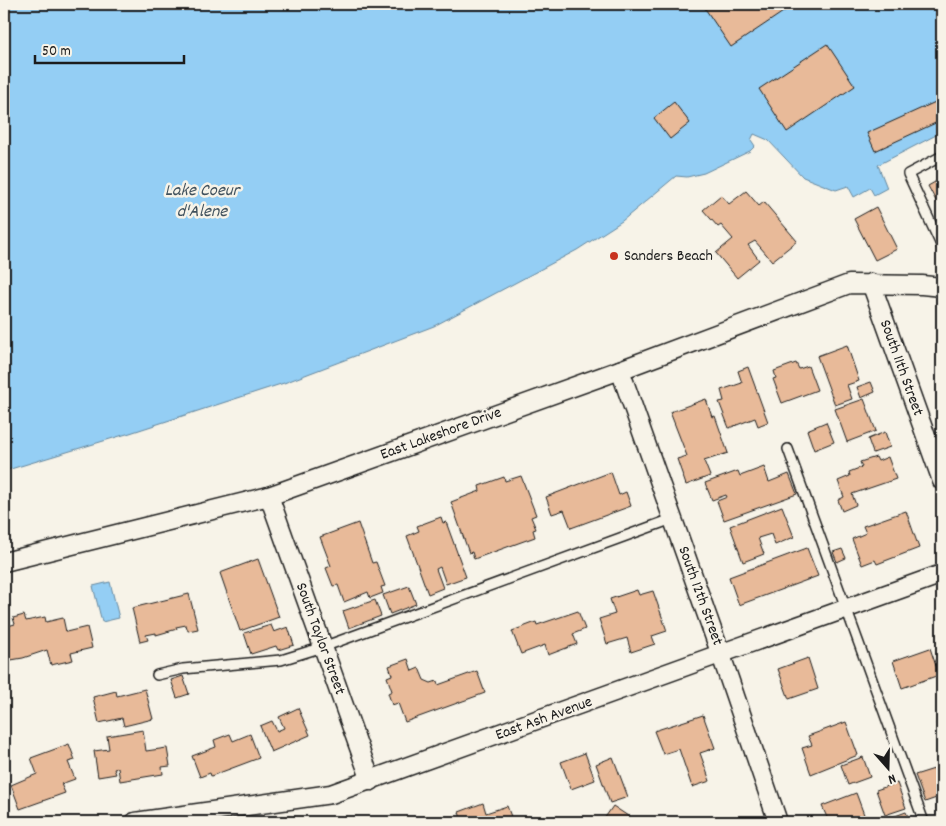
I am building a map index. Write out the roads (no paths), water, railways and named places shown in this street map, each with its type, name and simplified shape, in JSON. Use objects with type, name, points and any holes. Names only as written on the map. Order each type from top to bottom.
[{"type":"street","name":"East Lakeshore Drive","points":[[4,562],[269,496],[620,370],[849,284],[871,283],[942,287]]},
{"type":"street","name":"South 11th Street","points":[[871,283],[942,481]]},
{"type":"street","name":"South 12th Street","points":[[620,370],[778,822]]},
{"type":"street","name":"South Taylor Street","points":[[269,496],[371,781]]},
{"type":"street","name":"East Ash Avenue","points":[[135,822],[297,801],[331,794],[942,574]]},
{"type":"lane","points":[[942,156],[908,174],[942,247]]},
{"type":"lane","points":[[788,449],[924,822]]},
{"type":"lane","points":[[157,675],[183,669],[281,660],[323,647],[672,518]]},
{"type":"water","name":"Lake Coeur d'Alene","points":[[4,4],[942,4],[942,132],[878,165],[887,188],[874,195],[870,188],[854,197],[848,186],[836,190],[803,177],[768,140],[754,134],[751,140],[755,146],[750,151],[704,173],[687,177],[676,176],[622,221],[577,250],[434,326],[284,383],[130,433],[4,471]]},
{"type":"water","points":[[110,582],[119,618],[102,622],[93,586]]},
{"type":"place","name":"Sanders Beach","points":[[614,256]]}]
